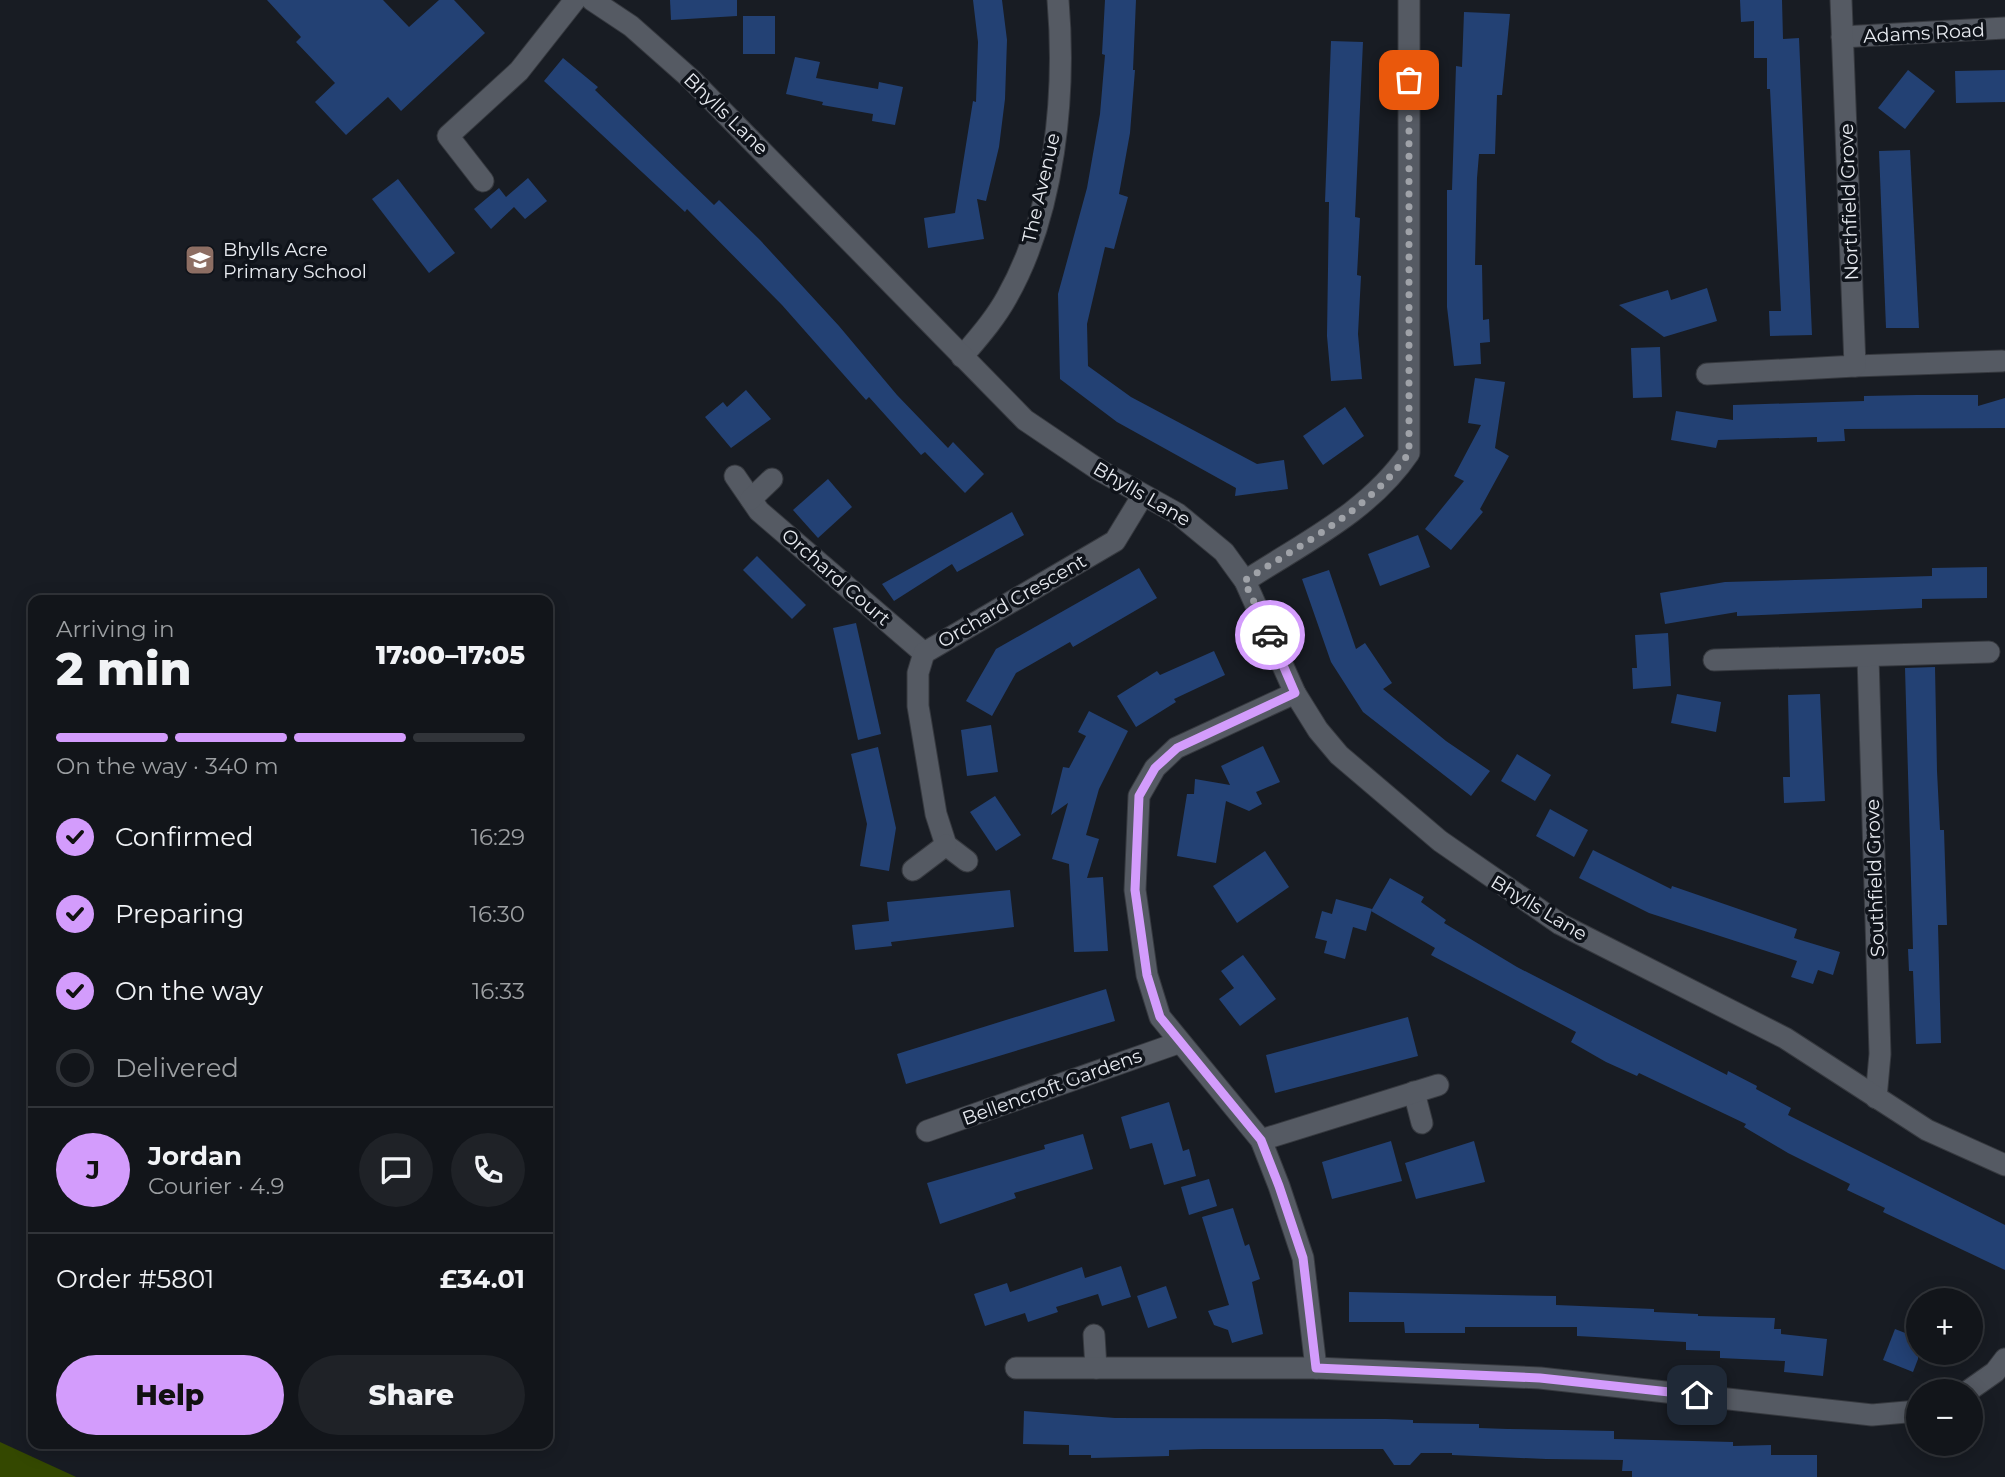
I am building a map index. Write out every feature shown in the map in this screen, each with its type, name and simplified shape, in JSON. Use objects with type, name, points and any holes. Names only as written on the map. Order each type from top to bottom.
[{"type":"street","points":[[483,181],[448,136],[519,71],[575,0]]},
{"type":"street","name":"Bhylls Lane","points":[[592,0],[631,26],[692,80],[1025,420],[1099,470],[1201,529],[1224,552],[1244,581],[1295,693],[1318,730],[1339,755],[1440,841],[1499,885],[1560,924],[1785,1038],[1927,1130],[2005,1165]]},
{"type":"street","name":"The Avenue","points":[[962,357],[1008,295],[1037,222],[1051,162],[1059,104],[1062,49],[1058,0]]},
{"type":"street","points":[[1244,581],[1366,503],[1394,475],[1409,453],[1409,0]]},
{"type":"street","name":"Northfield Grove","points":[[1841,0],[1855,366]]},
{"type":"street","name":"Adams Road","points":[[1842,37],[2005,28]]},
{"type":"street","points":[[1707,374],[2002,361]]},
{"type":"street","name":"Orchard Court","points":[[735,476],[759,511],[924,653]]},
{"type":"street","points":[[751,499],[772,479]]},
{"type":"street","name":"Orchard Crescent","points":[[946,845],[936,814],[918,706],[918,673],[924,653],[1115,541],[1143,495]]},
{"type":"street","points":[[1714,660],[1989,652]]},
{"type":"street","name":"Southfield Grove","points":[[1868,657],[1880,1054],[1875,1098]]},
{"type":"street","points":[[1295,693],[1177,748],[1155,768],[1139,796],[1135,890],[1147,975],[1160,1017],[1261,1140],[1303,1258],[1316,1368]]},
{"type":"street","points":[[913,870],[946,845],[967,861]]},
{"type":"street","name":"Bellencroft Gardens","points":[[927,1131],[1178,1042]]},
{"type":"street","points":[[1261,1140],[1438,1085]]},
{"type":"street","points":[[1413,1092],[1422,1123]]},
{"type":"street","points":[[1094,1335],[1096,1368]]},
{"type":"street","points":[[1983,1380],[1995,1372],[2005,1359]]},
{"type":"street","points":[[1016,1368],[1316,1368],[1540,1378],[1872,1415],[1906,1413]]},
{"type":"green space","points":[[0,1442],[74,1476],[76,1477],[0,1477]]},
{"type":"building","points":[[267,0],[383,0],[409,27],[439,0],[454,0],[485,33],[401,111],[388,97],[346,135],[315,102],[335,83],[296,42],[301,37]]},
{"type":"building","points":[[670,0],[737,0],[737,16],[671,20]]},
{"type":"building","points":[[973,0],[1002,0],[1007,40],[1005,99],[999,147],[986,201],[977,199],[984,239],[928,248],[924,218],[955,213],[973,101],[976,102],[978,42]]},
{"type":"building","points":[[1105,0],[1136,0],[1135,70],[1130,133],[1119,194],[1128,197],[1114,249],[1105,247],[1087,324],[1088,366],[1131,397],[1257,464],[1284,460],[1288,489],[1235,496],[1236,488],[1117,422],[1060,379],[1058,294],[1087,188],[1100,114],[1105,55],[1102,54]]},
{"type":"building","points":[[1740,0],[1782,0],[1783,39],[1799,38],[1812,335],[1770,336],[1769,311],[1781,311],[1770,89],[1767,89],[1767,58],[1754,58],[1754,21],[1741,22]]},
{"type":"building","points":[[1464,12],[1510,14],[1502,95],[1497,95],[1495,154],[1479,154],[1477,178],[1475,265],[1482,265],[1483,320],[1489,319],[1490,342],[1480,343],[1481,364],[1454,366],[1447,307],[1447,190],[1452,190],[1456,66],[1462,67]]},
{"type":"building","points":[[743,16],[775,16],[775,54],[743,54]]},
{"type":"building","points":[[1331,41],[1363,42],[1355,217],[1360,218],[1357,275],[1361,276],[1358,334],[1362,379],[1331,381],[1327,336],[1329,202],[1325,202]]},
{"type":"building","points":[[795,57],[820,62],[816,78],[878,89],[879,82],[903,87],[895,125],[872,121],[873,114],[822,105],[823,102],[786,94]]},
{"type":"building","points":[[563,58],[598,87],[595,90],[714,205],[719,200],[760,240],[839,326],[897,395],[948,448],[953,442],[984,474],[965,493],[925,452],[921,455],[869,397],[866,400],[782,305],[687,209],[685,212],[544,81]]},
{"type":"building","points":[[1908,70],[1935,91],[1905,129],[1878,108]]},
{"type":"building","points":[[2005,70],[2005,102],[1956,103],[1955,71]]},
{"type":"building","points":[[1910,150],[1919,328],[1886,328],[1879,151]]},
{"type":"building","points":[[528,178],[547,201],[525,219],[514,207],[491,229],[474,209],[499,188],[506,197]]},
{"type":"building","points":[[398,179],[455,253],[429,273],[372,199]]},
{"type":"building","points":[[1707,288],[1717,321],[1664,337],[1619,305],[1668,290],[1671,300]]},
{"type":"building","points":[[1660,347],[1662,397],[1633,398],[1631,348]]},
{"type":"building","points":[[1475,378],[1505,382],[1495,448],[1509,456],[1480,509],[1483,512],[1451,550],[1425,529],[1464,481],[1454,476],[1481,425],[1468,423]]},
{"type":"building","points":[[746,390],[771,419],[731,448],[705,417],[723,402],[727,407]]},
{"type":"building","points":[[1978,395],[1978,406],[2005,398],[2005,428],[1844,429],[1845,441],[1817,442],[1817,437],[1718,440],[1716,448],[1671,440],[1676,411],[1733,420],[1733,405],[1864,401],[1864,396]]},
{"type":"building","points":[[1345,407],[1364,436],[1323,465],[1303,436]]},
{"type":"building","points":[[828,479],[852,507],[818,538],[793,510]]},
{"type":"building","points":[[1012,512],[1024,535],[957,572],[952,564],[894,601],[882,584]]},
{"type":"building","points":[[1418,535],[1430,567],[1380,586],[1368,554]]},
{"type":"building","points":[[757,556],[806,605],[792,619],[743,570]]},
{"type":"building","points":[[1987,567],[1987,598],[1922,599],[1922,608],[1737,616],[1737,612],[1665,624],[1660,593],[1725,582],[1932,576],[1932,568]]},
{"type":"building","points":[[1139,568],[1157,598],[1073,647],[1070,642],[1016,673],[992,716],[966,701],[996,649]]},
{"type":"building","points":[[1329,570],[1356,649],[1365,643],[1392,683],[1383,689],[1446,741],[1490,771],[1471,796],[1363,712],[1331,662],[1302,579]]},
{"type":"building","points":[[856,623],[881,734],[858,740],[833,628]]},
{"type":"building","points":[[1668,633],[1671,686],[1633,689],[1632,668],[1637,668],[1635,635]]},
{"type":"building","points":[[1214,651],[1225,675],[1174,699],[1176,702],[1136,727],[1117,696],[1157,671],[1160,675]]},
{"type":"building","points":[[1935,667],[1937,771],[1940,830],[1944,830],[1947,925],[1938,925],[1941,1043],[1916,1044],[1913,971],[1909,971],[1908,949],[1913,949],[1905,668]]},
{"type":"building","points":[[1677,694],[1721,702],[1716,732],[1671,723]]},
{"type":"building","points":[[1820,694],[1825,801],[1784,803],[1783,777],[1790,777],[1788,695]]},
{"type":"building","points":[[1089,711],[1128,731],[1099,789],[1086,835],[1099,839],[1087,878],[1103,877],[1108,951],[1074,952],[1069,864],[1052,859],[1068,803],[1051,815],[1063,767],[1069,768],[1086,736],[1078,732]]},
{"type":"building","points":[[991,725],[998,772],[967,776],[961,730]]},
{"type":"building","points":[[1263,746],[1280,782],[1256,792],[1262,804],[1249,811],[1226,801],[1216,863],[1177,856],[1187,794],[1194,794],[1195,779],[1230,785],[1221,766]]},
{"type":"building","points":[[878,747],[896,828],[889,871],[860,866],[867,824],[851,754]]},
{"type":"building","points":[[1517,754],[1551,775],[1535,801],[1501,781]]},
{"type":"building","points":[[995,796],[1021,835],[996,851],[970,812]]},
{"type":"building","points":[[1550,809],[1588,830],[1574,857],[1536,836]]},
{"type":"building","points":[[1593,850],[1671,889],[1672,886],[1797,929],[1794,938],[1840,952],[1833,975],[1818,970],[1813,984],[1791,977],[1797,961],[1649,913],[1579,878]]},
{"type":"building","points":[[1265,851],[1289,887],[1237,923],[1213,886]]},
{"type":"building","points":[[1390,878],[1424,897],[1421,902],[1446,920],[1444,923],[1517,967],[1727,1075],[1728,1071],[1757,1086],[1756,1089],[1791,1108],[1788,1115],[2005,1225],[2005,1270],[1883,1212],[1885,1208],[1847,1190],[1850,1184],[1788,1153],[1744,1127],[1746,1124],[1639,1073],[1637,1076],[1606,1062],[1571,1042],[1576,1032],[1431,955],[1435,948],[1371,911]]},
{"type":"building","points":[[1010,890],[1014,927],[891,942],[892,946],[855,950],[852,925],[889,921],[887,902]]},
{"type":"building","points":[[1336,899],[1372,909],[1366,931],[1353,927],[1345,959],[1324,953],[1327,941],[1315,938],[1322,911],[1332,914]]},
{"type":"building","points":[[1243,955],[1276,999],[1240,1026],[1219,999],[1234,988],[1221,971]]},
{"type":"building","points":[[1106,989],[1115,1021],[906,1084],[897,1054]]},
{"type":"building","points":[[1408,1017],[1418,1056],[1275,1093],[1266,1055]]},
{"type":"building","points":[[1169,1102],[1183,1151],[1189,1149],[1196,1176],[1164,1185],[1152,1143],[1130,1149],[1121,1117]]},
{"type":"building","points":[[1083,1134],[1093,1169],[1014,1193],[1016,1198],[940,1224],[927,1183],[1045,1149],[1044,1145]]},
{"type":"building","points":[[1391,1141],[1402,1181],[1332,1199],[1322,1162]]},
{"type":"building","points":[[1474,1141],[1485,1182],[1416,1199],[1405,1163]]},
{"type":"building","points":[[1209,1179],[1217,1206],[1189,1215],[1181,1187]]},
{"type":"building","points":[[1233,1208],[1245,1246],[1249,1244],[1260,1279],[1252,1282],[1263,1334],[1232,1343],[1228,1330],[1214,1325],[1208,1311],[1229,1305],[1202,1217]]},
{"type":"building","points":[[1121,1266],[1131,1297],[1102,1306],[1098,1294],[1056,1307],[1058,1312],[1028,1322],[1025,1313],[985,1326],[974,1294],[1007,1283],[1010,1292],[1082,1267],[1085,1278]]},
{"type":"building","points":[[1166,1286],[1177,1318],[1148,1328],[1137,1296]]},
{"type":"building","points":[[1349,1292],[1556,1296],[1556,1305],[1654,1309],[1654,1312],[1698,1316],[1775,1318],[1774,1329],[1781,1329],[1781,1334],[1827,1339],[1823,1376],[1784,1372],[1785,1361],[1720,1358],[1720,1351],[1686,1350],[1686,1342],[1577,1336],[1577,1327],[1465,1327],[1465,1333],[1405,1333],[1404,1322],[1349,1322]]},
{"type":"building","points":[[1895,1329],[1906,1333],[1906,1365],[1916,1365],[1913,1372],[1883,1360]]},
{"type":"building","points":[[1024,1411],[1115,1418],[1386,1419],[1413,1420],[1413,1423],[1479,1424],[1479,1428],[1614,1431],[1614,1439],[1733,1442],[1733,1446],[1771,1445],[1771,1455],[1817,1455],[1817,1477],[1632,1477],[1632,1471],[1622,1471],[1623,1460],[1546,1459],[1452,1453],[1421,1453],[1410,1465],[1394,1465],[1383,1449],[1169,1450],[1169,1456],[1091,1458],[1091,1455],[1069,1455],[1069,1445],[1023,1444]]},
{"type":"way so far","points":[[1270,635],[1244,581],[1366,503],[1394,475],[1409,453],[1409,80]]},
{"type":"place","name":"Bhylls Acre Primary School","points":[[200,260]]},
{"type":"route","points":[[1270,635],[1295,693],[1177,748],[1155,768],[1139,796],[1135,890],[1147,975],[1160,1017],[1261,1140],[1279,1186],[1303,1258],[1316,1368],[1540,1378],[1697,1395]]}]
